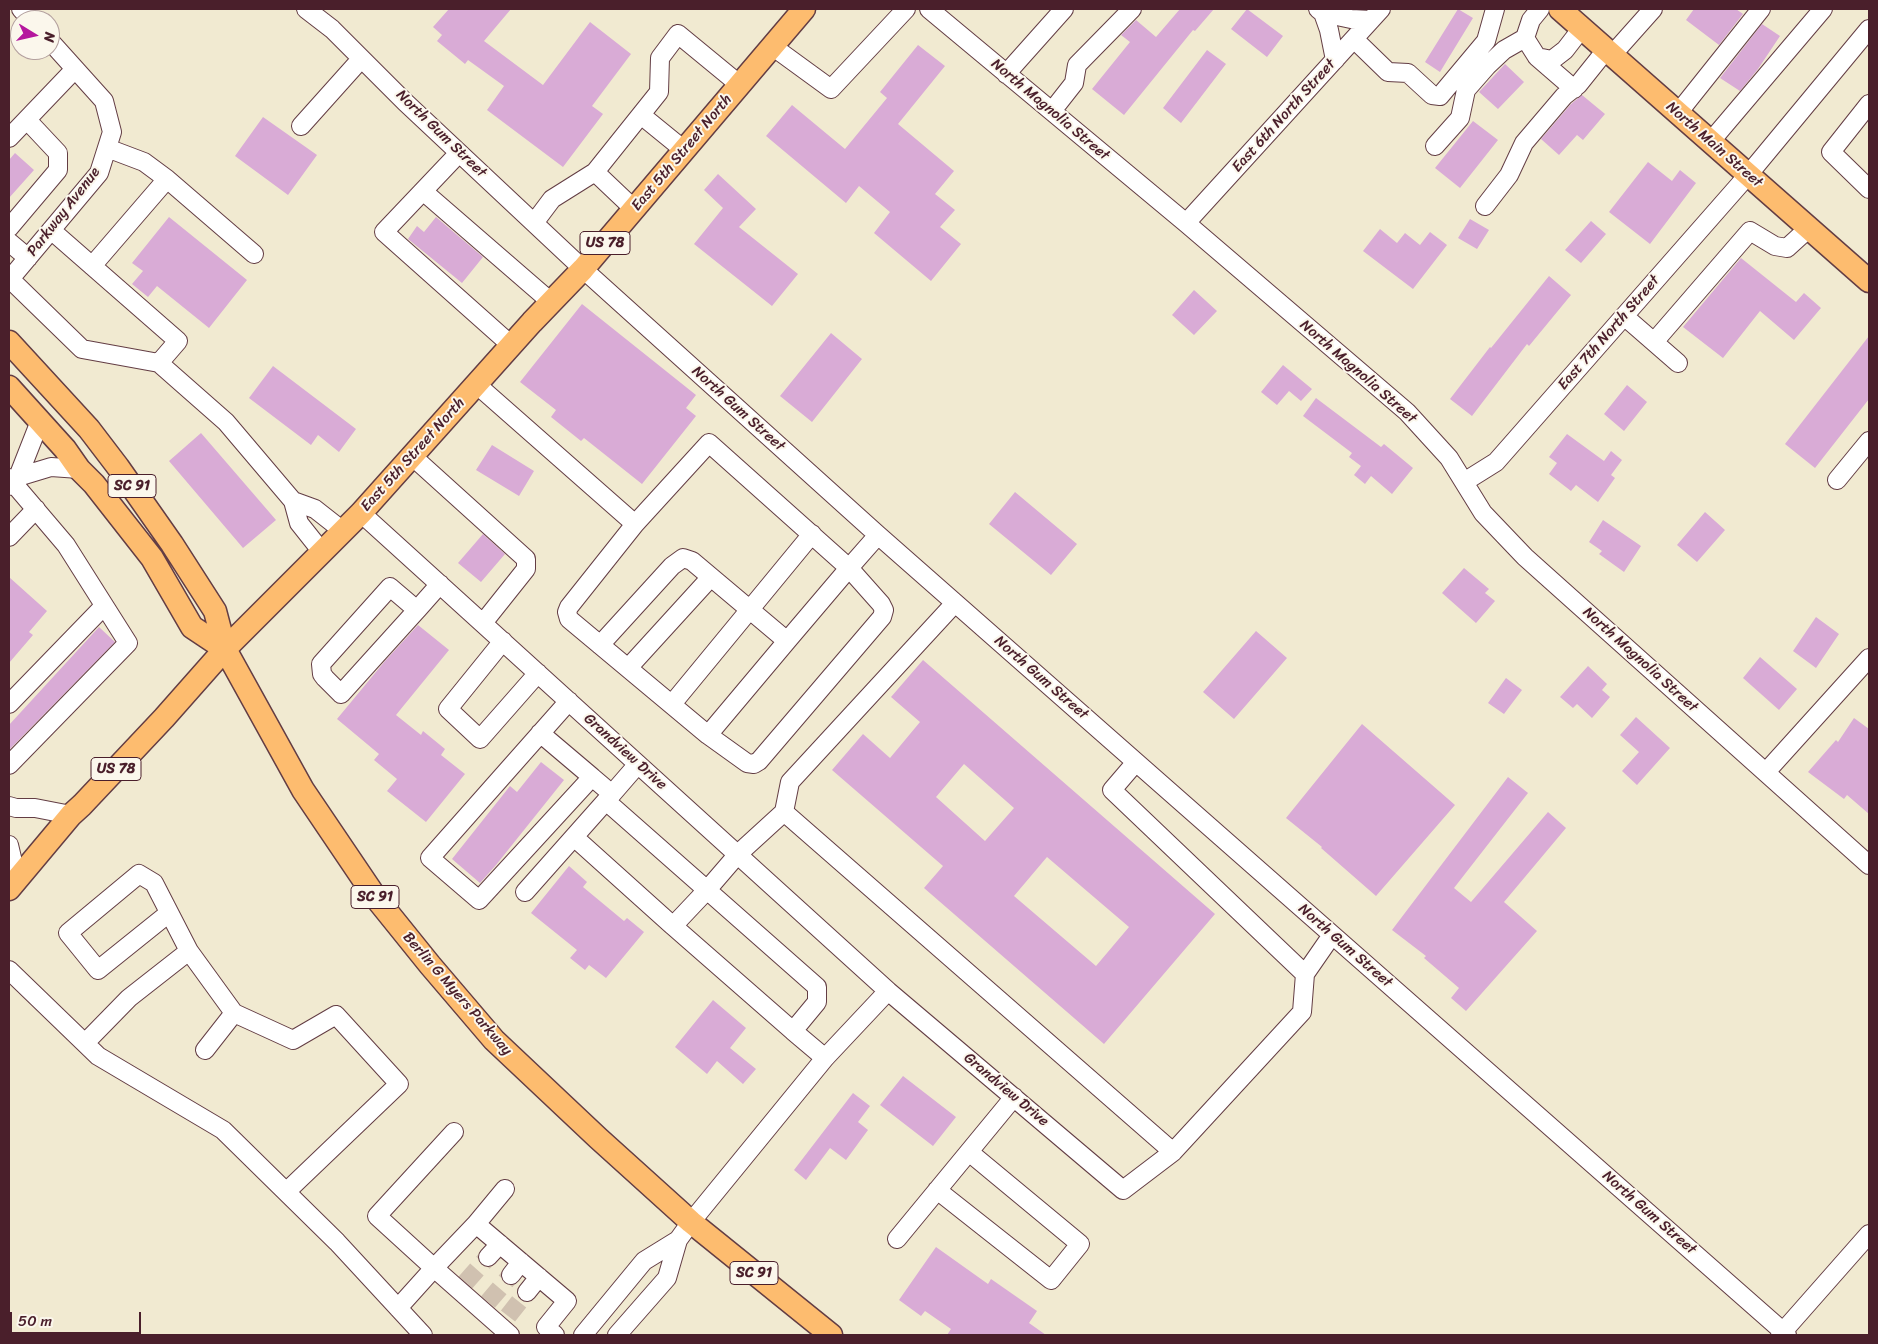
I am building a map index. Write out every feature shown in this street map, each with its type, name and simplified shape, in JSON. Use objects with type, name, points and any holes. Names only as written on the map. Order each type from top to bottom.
[{"type":"main road","name":"East 5th Street North","points":[[13,884],[71,815],[164,718],[225,649],[361,513],[511,344],[583,269],[804,9]]},
{"type":"main road","name":"North Main Street","points":[[1572,16],[1609,52],[1748,175],[1867,276]]},
{"type":"main road","name":"Berlin G Myers Parkway","points":[[9,342],[89,429],[172,544],[215,611],[225,649],[303,790],[376,898],[430,965],[494,1040],[598,1138],[691,1222],[831,1335]]},
{"type":"main road","name":"Berlin G Myers Parkway","points":[[9,387],[65,449],[79,469],[94,484],[152,558],[192,626],[225,649]]},
{"type":"street","name":"North Gum Street","points":[[306,9],[332,30],[459,153],[583,269],[878,535],[1783,1334]]},
{"type":"street","points":[[772,46],[831,90],[906,9]]},
{"type":"street","name":"North Magnolia Street","points":[[929,9],[1186,223],[1407,412],[1449,458],[1483,513],[1526,557],[1869,866]]},
{"type":"street","points":[[1006,74],[1064,9]]},
{"type":"street","points":[[1052,111],[1074,83],[1077,65],[1132,9]]},
{"type":"street","points":[[1354,39],[1388,72],[1408,73],[1432,95],[1440,96],[1486,41],[1495,9]]},
{"type":"street","points":[[1435,146],[1460,118],[1466,90],[1504,50],[1525,38],[1531,20],[1540,9]]},
{"type":"street","points":[[1678,113],[1761,9]]},
{"type":"street","points":[[1711,141],[1823,9]]},
{"type":"street","points":[[1485,206],[1509,175],[1524,143],[1564,96],[1578,85],[1648,10]]},
{"type":"street","points":[[1320,11],[1351,19],[1376,15]]},
{"type":"street","points":[[1320,11],[1329,30],[1335,60]]},
{"type":"street","name":"East 6th North Street","points":[[1186,223],[1376,15]]},
{"type":"street","points":[[1538,58],[1552,60],[1565,50],[1572,16]]},
{"type":"street","name":"East 7th North Street","points":[[1464,482],[1496,462],[1748,175],[1868,33]]},
{"type":"street","points":[[534,223],[552,198],[595,172],[659,92],[660,58],[678,34],[740,85]]},
{"type":"street","points":[[1525,38],[1538,58],[1574,88]]},
{"type":"street","name":"Parkway Avenue","points":[[10,280],[99,173],[112,132],[104,101],[60,52]]},
{"type":"street","points":[[301,126],[361,59]]},
{"type":"street","points":[[9,138],[75,69]]},
{"type":"street","points":[[1869,104],[1831,152],[1869,189]]},
{"type":"street","points":[[641,115],[684,150]]},
{"type":"street","points":[[9,228],[58,170],[58,153],[27,120]]},
{"type":"street","points":[[107,148],[144,162],[167,179],[254,254]]},
{"type":"street","points":[[459,153],[384,232],[511,344]]},
{"type":"street","points":[[595,172],[634,209]]},
{"type":"street","points":[[92,266],[167,179]]},
{"type":"street","points":[[424,192],[551,302]]},
{"type":"street","points":[[1654,342],[1750,231],[1775,246],[1787,248],[1809,228]]},
{"type":"street","points":[[51,230],[178,341],[159,363]]},
{"type":"street","points":[[9,242],[28,258]]},
{"type":"street","points":[[10,280],[82,349],[159,363],[226,422],[293,501],[299,524],[322,552]]},
{"type":"street","points":[[1624,316],[1678,364]]},
{"type":"street","points":[[476,384],[635,524]]},
{"type":"street","points":[[12,481],[40,421]]},
{"type":"street","points":[[1836,480],[1869,441]]},
{"type":"street","points":[[709,443],[849,568],[881,604],[884,610],[882,617],[759,761],[754,764],[747,763],[708,734],[569,619],[566,612],[635,524],[709,443]]},
{"type":"street","points":[[412,456],[526,559],[526,569],[483,623]]},
{"type":"street","points":[[12,481],[51,466],[79,469]]},
{"type":"street","points":[[9,765],[128,643],[66,545],[12,481]]},
{"type":"street","points":[[293,501],[315,509],[343,531]]},
{"type":"street","points":[[9,538],[36,509]]},
{"type":"street","name":"Grandview Drive","points":[[361,513],[888,991],[1123,1190],[1173,1152]]},
{"type":"street","points":[[672,704],[812,534]]},
{"type":"street","points":[[708,734],[878,535]]},
{"type":"street","points":[[600,645],[678,559],[683,558],[692,560],[786,641]]},
{"type":"street","points":[[628,668],[711,577]]},
{"type":"street","points":[[417,610],[390,587],[321,664],[322,674],[341,694],[417,610],[440,584]]},
{"type":"street","points":[[674,926],[738,854],[784,812],[790,782],[955,603]]},
{"type":"street","points":[[9,704],[104,606]]},
{"type":"street","points":[[502,641],[448,709],[480,739],[538,673]]},
{"type":"street","points":[[1766,772],[1866,669]]},
{"type":"street","points":[[569,701],[430,858],[479,900],[592,777]]},
{"type":"street","points":[[540,734],[592,777],[609,798],[707,890],[817,987],[817,1002],[792,1031]]},
{"type":"street","points":[[1136,762],[1112,790],[1305,974]]},
{"type":"street","points":[[525,892],[638,764]]},
{"type":"street","points":[[9,806],[35,808],[71,815]]},
{"type":"street","points":[[784,812],[1173,1152],[1302,1012],[1305,974],[1332,935]]},
{"type":"street","points":[[574,837],[792,1031],[825,1058]]},
{"type":"street","points":[[9,846],[13,884]]},
{"type":"street","points":[[169,913],[98,970],[68,933],[139,874],[154,882],[189,951],[234,1013],[293,1040],[336,1015],[399,1084],[286,1192]]},
{"type":"street","points":[[85,1044],[130,998],[189,951]]},
{"type":"street","points":[[9,970],[98,1056],[223,1130],[337,1242],[424,1335]]},
{"type":"street","points":[[617,1335],[667,1278],[678,1240],[691,1222],[825,1058],[888,991]]},
{"type":"street","points":[[205,1050],[234,1013]]},
{"type":"street","points":[[897,1239],[1014,1097]]},
{"type":"street","points":[[454,1132],[377,1216],[434,1268],[462,1286],[506,1326]]},
{"type":"street","points":[[938,1190],[1051,1280],[1080,1244],[969,1152]]},
{"type":"street","points":[[398,1308],[476,1224],[505,1189]]},
{"type":"street","points":[[476,1224],[494,1251],[516,1269],[539,1277],[567,1301],[547,1332]]},
{"type":"street","points":[[1783,1334],[1869,1234]]},
{"type":"street","points":[[582,1335],[644,1261],[678,1240]]},
{"type":"street","points":[[528,1292],[539,1277]]},
{"type":"building","points":[[449,9],[511,9],[484,41],[543,85],[590,22],[631,54],[592,106],[603,114],[563,167],[487,110],[504,86],[468,60],[465,64],[437,41],[442,35],[433,27]]},
{"type":"building","points":[[1180,9],[1214,9],[1195,31],[1193,30],[1124,115],[1092,89],[1130,42],[1121,35],[1136,20],[1156,37]]},
{"type":"building","points":[[1247,9],[1283,36],[1267,57],[1231,29]]},
{"type":"building","points":[[1458,9],[1473,18],[1440,72],[1425,62]]},
{"type":"building","points":[[1694,9],[1736,9],[1743,14],[1719,45],[1686,20]]},
{"type":"building","points":[[1762,24],[1780,36],[1758,69],[1740,91],[1720,78]]},
{"type":"building","points":[[918,45],[945,66],[898,124],[954,171],[935,194],[955,210],[940,227],[961,244],[931,281],[874,233],[890,212],[859,186],[846,203],[766,136],[792,105],[845,149],[887,98],[880,92]]},
{"type":"building","points":[[1207,50],[1226,64],[1181,123],[1163,108]]},
{"type":"building","points":[[1505,64],[1524,82],[1498,109],[1479,92]]},
{"type":"building","points":[[1582,95],[1605,114],[1583,140],[1577,135],[1559,155],[1541,139],[1571,104]]},
{"type":"building","points":[[263,117],[317,155],[288,195],[235,156]]},
{"type":"building","points":[[1473,121],[1498,140],[1460,188],[1435,168]]},
{"type":"building","points":[[15,153],[34,170],[9,198],[9,160]]},
{"type":"building","points":[[1648,162],[1672,181],[1680,170],[1696,183],[1650,244],[1609,212]]},
{"type":"building","points":[[718,174],[756,209],[739,227],[798,274],[772,306],[694,244],[723,208],[704,190]]},
{"type":"building","points":[[169,217],[247,280],[209,328],[157,286],[148,297],[132,284],[143,271],[132,263]]},
{"type":"building","points":[[436,217],[483,257],[462,283],[408,239],[417,226],[424,232]]},
{"type":"building","points":[[1470,219],[1489,230],[1477,249],[1458,238]]},
{"type":"building","points":[[1591,221],[1606,234],[1581,263],[1565,250]]},
{"type":"building","points":[[1380,229],[1397,243],[1405,233],[1420,245],[1430,232],[1447,245],[1413,289],[1363,251]]},
{"type":"building","points":[[1741,258],[1796,302],[1804,293],[1821,308],[1794,340],[1760,311],[1723,358],[1683,327]]},
{"type":"building","points":[[1549,276],[1571,295],[1529,346],[1527,344],[1472,416],[1450,399]]},
{"type":"building","points":[[1194,290],[1217,311],[1194,335],[1172,315]]},
{"type":"building","points":[[582,304],[696,395],[686,408],[696,416],[642,484],[584,438],[581,441],[551,417],[556,410],[520,382]]},
{"type":"building","points":[[831,333],[862,359],[812,422],[780,396]]},
{"type":"building","points":[[1869,336],[1869,399],[1815,468],[1785,444]]},
{"type":"building","points":[[1283,365],[1312,389],[1301,401],[1289,391],[1277,405],[1261,392]]},
{"type":"building","points":[[273,366],[356,429],[339,452],[318,435],[311,445],[249,398]]},
{"type":"building","points":[[1627,385],[1647,402],[1624,431],[1604,414]]},
{"type":"building","points":[[1316,398],[1381,447],[1384,444],[1413,468],[1392,494],[1371,476],[1365,484],[1354,475],[1361,466],[1349,457],[1352,453],[1303,416]]},
{"type":"building","points":[[201,433],[276,520],[243,548],[169,461]]},
{"type":"building","points":[[1567,434],[1604,461],[1611,451],[1622,460],[1611,475],[1615,478],[1598,502],[1576,485],[1571,491],[1549,474],[1557,463],[1549,457]]},
{"type":"building","points":[[492,445],[534,471],[519,496],[476,470]]},
{"type":"building","points":[[1015,492],[1077,544],[1051,575],[989,524]]},
{"type":"building","points":[[1705,512],[1725,530],[1697,562],[1677,545]]},
{"type":"building","points":[[1603,520],[1641,546],[1624,572],[1599,554],[1602,551],[1589,542]]},
{"type":"building","points":[[483,534],[505,554],[481,582],[458,563]]},
{"type":"building","points":[[1464,568],[1489,589],[1485,593],[1495,601],[1476,623],[1442,593]]},
{"type":"building","points":[[9,577],[47,611],[29,632],[33,635],[9,663]]},
{"type":"building","points":[[1816,617],[1839,634],[1816,668],[1793,651]]},
{"type":"building","points":[[418,625],[449,650],[396,715],[421,735],[423,731],[445,749],[441,755],[465,774],[426,822],[387,791],[397,779],[374,760],[379,754],[337,719]]},
{"type":"building","points":[[99,627],[115,642],[9,750],[9,725]]},
{"type":"building","points":[[1256,631],[1287,658],[1234,719],[1203,692]]},
{"type":"building","points":[[1760,657],[1797,689],[1779,710],[1743,678]]},
{"type":"building","points":[[923,660],[1215,914],[1104,1044],[924,888],[943,866],[832,770],[863,734],[890,758],[920,722],[891,697]],"holes":[[[964,764],[1014,808],[985,841],[936,797]],[[1047,857],[1129,927],[1096,966],[1014,896]]]},
{"type":"building","points":[[1588,666],[1607,684],[1602,690],[1610,697],[1592,718],[1577,704],[1573,708],[1560,697]]},
{"type":"building","points":[[1506,678],[1522,690],[1504,714],[1488,703]]},
{"type":"building","points":[[1636,717],[1670,748],[1637,785],[1622,771],[1639,752],[1620,735]]},
{"type":"building","points":[[1854,718],[1869,729],[1869,814],[1847,795],[1844,799],[1808,772],[1836,740],[1838,742]]},
{"type":"building","points":[[1362,724],[1455,805],[1376,896],[1322,847],[1286,818]]},
{"type":"building","points":[[541,762],[564,780],[480,883],[452,859],[510,786],[517,792]]},
{"type":"building","points":[[1508,777],[1528,793],[1454,888],[1471,902],[1548,812],[1566,828],[1504,902],[1537,931],[1466,1011],[1451,998],[1459,988],[1424,958],[1426,956],[1392,930]]},
{"type":"building","points":[[569,866],[587,882],[583,887],[624,921],[627,918],[644,932],[606,978],[589,965],[585,970],[570,958],[577,950],[531,913]]},
{"type":"building","points":[[713,1000],[746,1028],[730,1048],[756,1069],[743,1084],[717,1061],[707,1074],[675,1047]]},
{"type":"building","points":[[903,1076],[956,1117],[933,1146],[880,1105]]},
{"type":"building","points":[[853,1093],[870,1106],[858,1122],[868,1130],[846,1160],[830,1148],[806,1180],[794,1170]]},
{"type":"building","points":[[936,1247],[988,1284],[991,1279],[1037,1311],[1029,1323],[1046,1335],[947,1335],[951,1329],[925,1311],[921,1316],[899,1300]]},
{"type":"tunnel","points":[[465,1283],[488,1257]]},
{"type":"tunnel","points":[[488,1302],[511,1275]]},
{"type":"tunnel","points":[[508,1316],[527,1292]]}]
